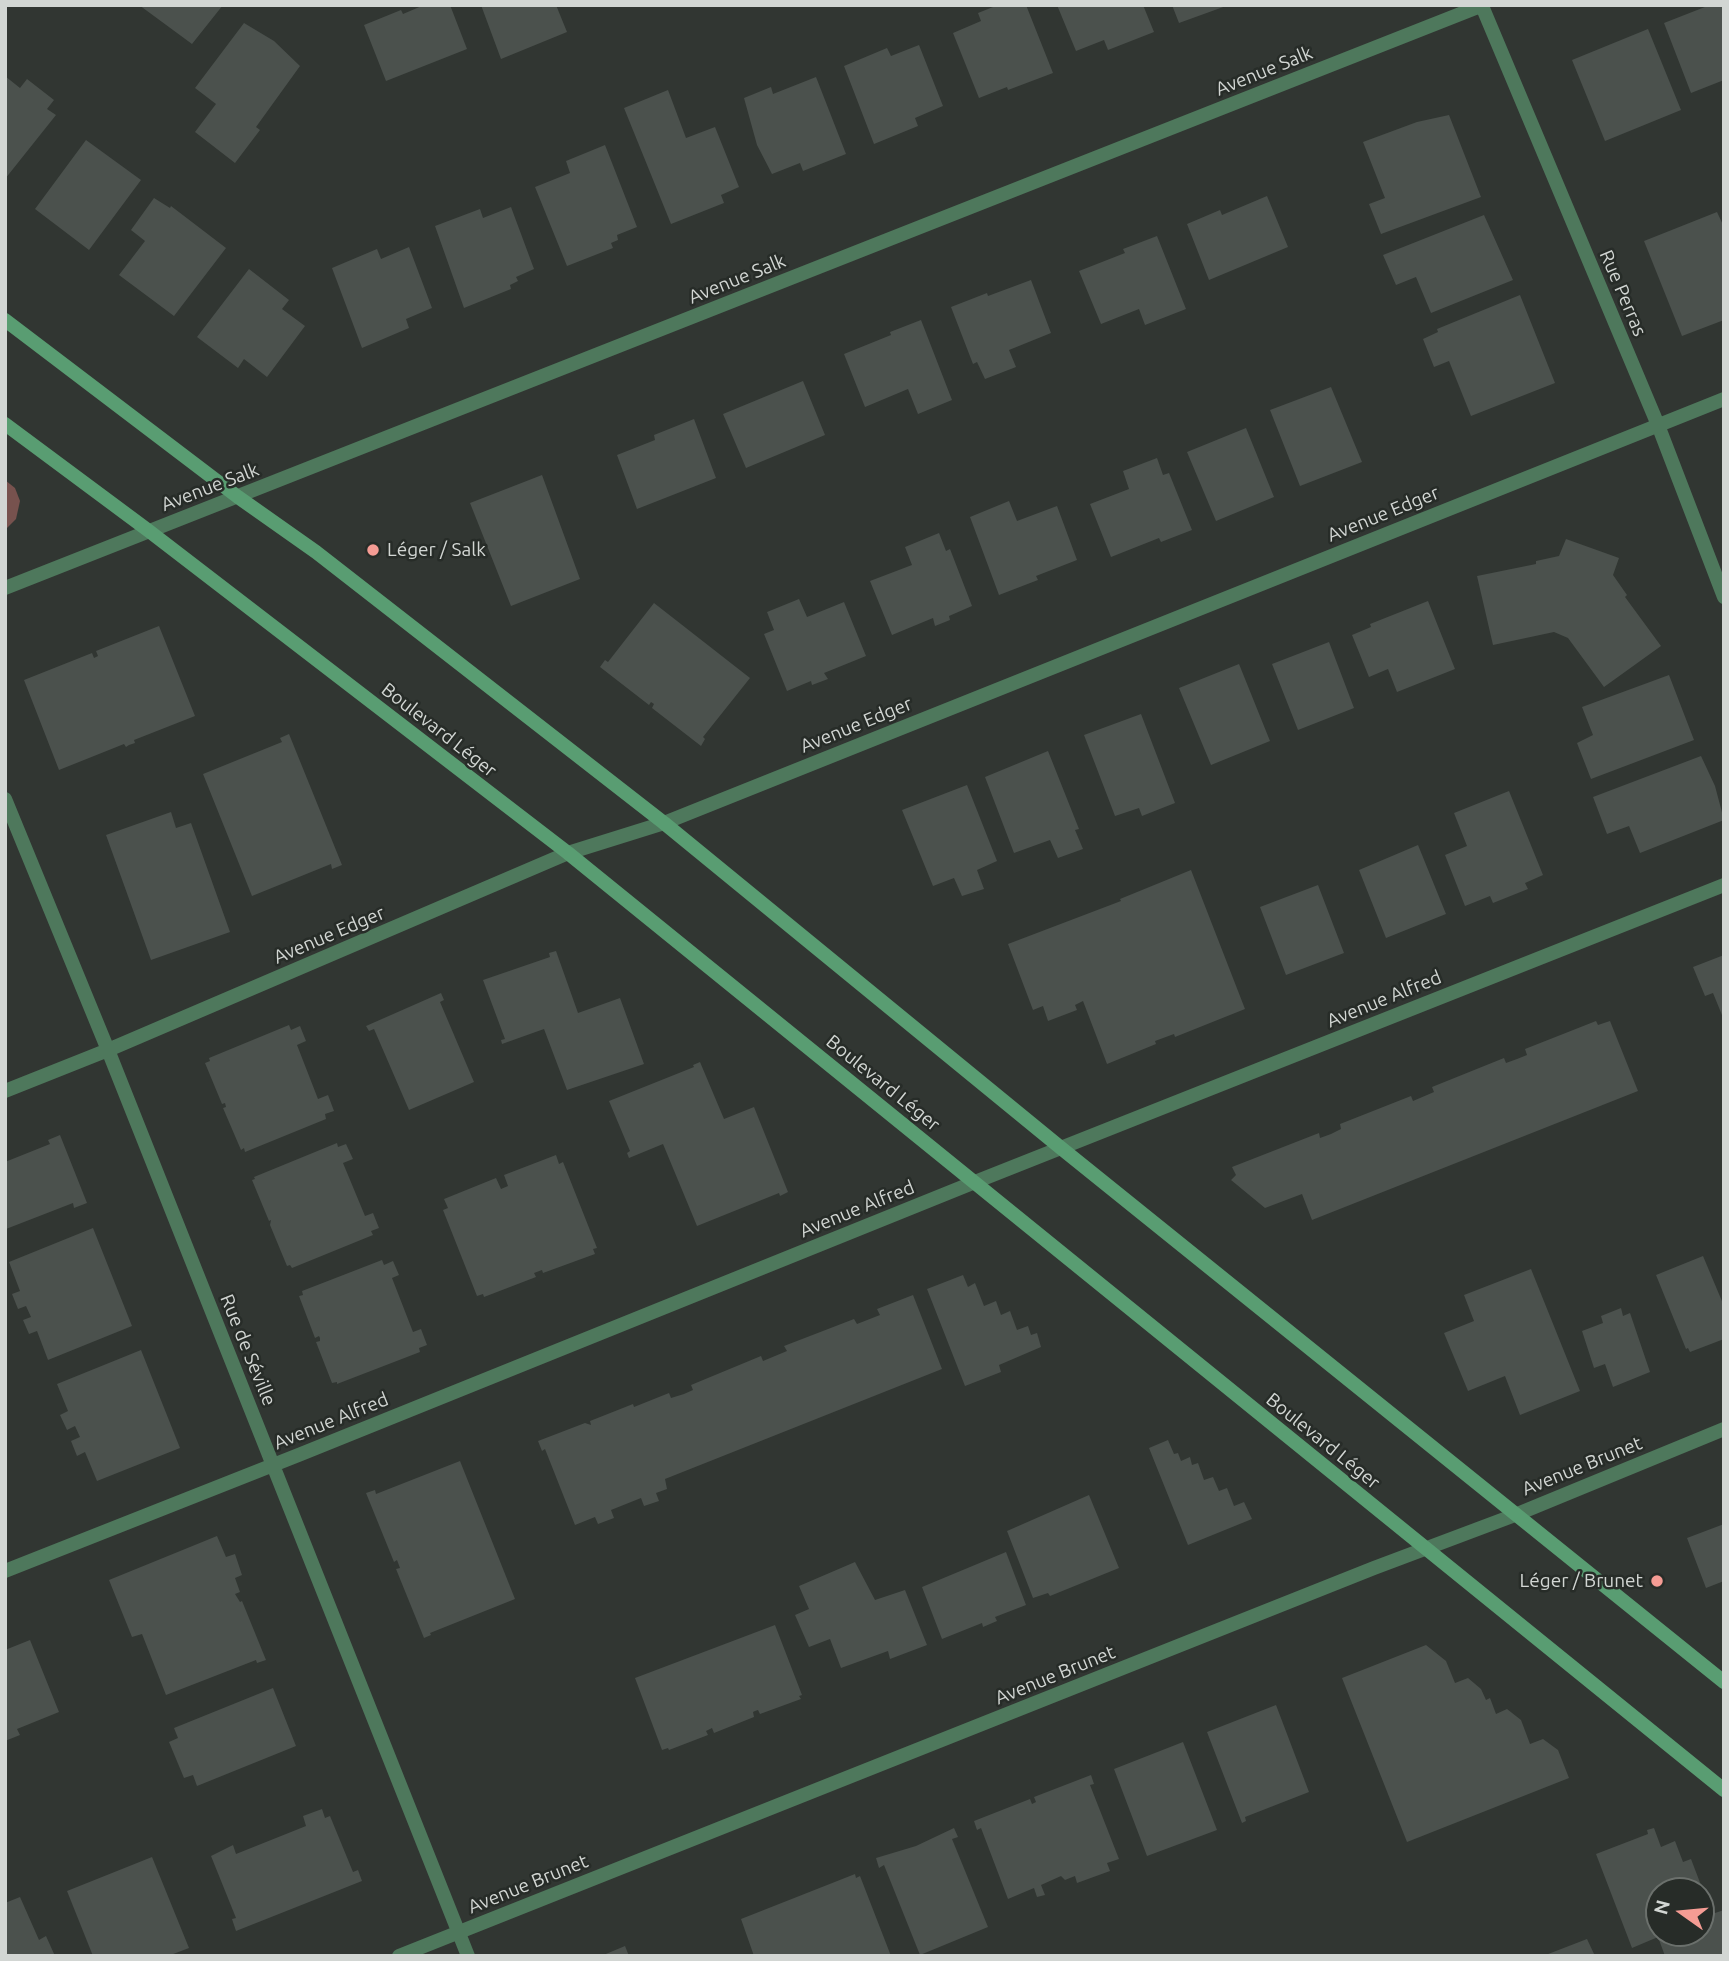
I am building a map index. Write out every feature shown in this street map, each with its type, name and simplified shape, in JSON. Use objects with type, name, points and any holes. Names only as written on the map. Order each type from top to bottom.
[{"type":"main road","points":[[5,320],[316,552],[664,823],[1061,1149],[1724,1682]]},
{"type":"main road","name":"Boulevard Léger","points":[[5,424],[149,531],[568,853],[1724,1790]]},
{"type":"street","name":"Rue Perras","points":[[1482,6],[1658,425],[1724,597]]},
{"type":"street","name":"Avenue Salk","points":[[5,589],[1482,6]]},
{"type":"street","name":"Avenue Edger","points":[[5,1091],[108,1050],[568,853],[664,823],[1724,399]]},
{"type":"street","name":"Rue de Séville","points":[[5,799],[108,1050],[468,1956]]},
{"type":"street","name":"Avenue Alfred","points":[[5,1571],[1724,885]]},
{"type":"street","name":"Avenue Brunet","points":[[400,1956],[1424,1548],[1515,1515],[1724,1429]]},
{"type":"shaded area","points":[[5,480],[15,488],[20,501],[16,519],[5,530]]},
{"type":"building","points":[[139,5],[223,5],[192,44]]},
{"type":"building","points":[[424,5],[450,5],[467,49],[386,81],[364,25],[401,10],[403,14]]},
{"type":"building","points":[[481,5],[556,5],[567,32],[501,59]]},
{"type":"building","points":[[998,5],[1026,5],[1053,73],[979,98],[953,33],[981,21],[978,13]]},
{"type":"building","points":[[1057,5],[1143,5],[1154,32],[1108,50],[1104,40],[1076,51]]},
{"type":"building","points":[[1172,5],[1226,5],[1226,6],[1179,23]]},
{"type":"building","points":[[1710,5],[1724,5],[1724,80],[1691,93],[1664,23]]},
{"type":"building","points":[[244,23],[274,41],[300,66],[256,127],[260,130],[235,163],[195,132],[216,104],[195,88]]},
{"type":"building","points":[[1648,29],[1681,110],[1605,141],[1572,60]]},
{"type":"building","points":[[919,45],[943,106],[915,118],[918,126],[874,144],[844,66],[887,48],[891,56]]},
{"type":"building","points":[[5,76],[20,88],[27,79],[54,100],[47,109],[56,115],[5,179]]},
{"type":"building","points":[[816,77],[846,154],[803,171],[800,163],[772,174],[757,145],[744,98],[771,87],[773,94]]},
{"type":"building","points":[[668,90],[686,138],[715,127],[739,187],[721,195],[724,203],[671,224],[624,108]]},
{"type":"building","points":[[1449,115],[1481,197],[1381,234],[1369,204],[1385,198],[1363,142],[1417,122]]},
{"type":"building","points":[[86,140],[141,180],[89,250],[35,209]]},
{"type":"building","points":[[605,145],[637,227],[617,235],[618,240],[611,243],[613,248],[567,266],[535,187],[570,173],[566,161]]},
{"type":"building","points":[[1267,196],[1288,247],[1209,280],[1187,224],[1220,210],[1222,215]]},
{"type":"building","points":[[154,198],[170,208],[171,206],[226,248],[174,316],[119,275],[145,241],[131,230]]},
{"type":"building","points":[[511,207],[534,269],[516,277],[518,281],[510,285],[511,289],[464,308],[435,226],[480,209],[483,218]]},
{"type":"building","points":[[1717,212],[1724,227],[1724,320],[1682,336],[1644,241]]},
{"type":"building","points":[[1484,215],[1513,280],[1431,313],[1416,277],[1396,285],[1383,255]]},
{"type":"building","points":[[1157,236],[1186,309],[1145,325],[1139,309],[1101,324],[1079,271],[1125,253],[1123,249]]},
{"type":"building","points":[[409,247],[432,308],[406,319],[409,328],[362,348],[332,268],[377,249],[381,259]]},
{"type":"building","points":[[249,269],[289,300],[282,309],[305,326],[267,377],[244,359],[238,368],[197,337]]},
{"type":"building","points":[[1031,280],[1051,333],[1009,350],[1016,367],[985,379],[977,362],[973,364],[951,307]]},
{"type":"building","points":[[1520,295],[1555,383],[1471,416],[1449,361],[1434,367],[1423,339],[1438,332],[1437,329]]},
{"type":"building","points":[[921,320],[952,400],[918,414],[908,389],[865,407],[844,354]]},
{"type":"building","points":[[803,381],[825,435],[746,468],[723,414]]},
{"type":"building","points":[[1331,387],[1362,462],[1300,486],[1270,410]]},
{"type":"building","points":[[694,419],[716,478],[637,509],[617,455],[655,440],[654,435]]},
{"type":"building","points":[[1246,428],[1274,497],[1216,521],[1187,452]]},
{"type":"building","points":[[1157,458],[1163,475],[1169,473],[1192,530],[1161,542],[1159,538],[1111,557],[1090,504],[1129,489],[1123,471]]},
{"type":"building","points":[[542,475],[580,579],[511,606],[470,503]]},
{"type":"building","points":[[1009,501],[1017,521],[1057,506],[1077,560],[1036,576],[1038,580],[999,595],[970,517]]},
{"type":"building","points":[[939,533],[946,551],[950,549],[972,606],[949,616],[950,620],[935,626],[933,618],[892,635],[870,581],[912,565],[905,547]]},
{"type":"building","points":[[1566,539],[1619,558],[1613,575],[1627,595],[1625,597],[1661,646],[1604,687],[1568,638],[1554,632],[1493,645],[1477,576],[1536,564],[1536,561],[1559,556]]},
{"type":"building","points":[[799,599],[807,617],[844,602],[866,656],[824,673],[828,679],[812,685],[811,681],[787,691],[764,634],[774,630],[767,612]]},
{"type":"building","points":[[1428,601],[1455,669],[1397,692],[1388,669],[1369,677],[1352,635],[1371,627],[1370,624]]},
{"type":"building","points":[[654,603],[750,678],[703,737],[705,739],[701,746],[652,708],[654,704],[651,702],[649,705],[600,667],[605,660],[608,662]]},
{"type":"building","points":[[159,626],[195,716],[134,740],[135,743],[126,747],[124,744],[59,770],[24,680],[92,653],[94,658],[98,656],[96,651]]},
{"type":"building","points":[[1329,642],[1354,708],[1298,730],[1272,664]]},
{"type":"building","points":[[1239,664],[1270,741],[1211,765],[1179,688]]},
{"type":"building","points":[[1669,675],[1694,740],[1591,779],[1577,743],[1593,735],[1582,707]]},
{"type":"building","points":[[1141,714],[1175,803],[1142,816],[1139,808],[1115,816],[1084,735]]},
{"type":"building","points":[[289,734],[342,865],[332,869],[331,864],[252,896],[203,774],[282,742],[280,738]]},
{"type":"building","points":[[1048,751],[1079,829],[1075,830],[1083,849],[1058,858],[1050,840],[1014,853],[985,777]]},
{"type":"building","points":[[1701,756],[1715,786],[1724,820],[1640,853],[1629,826],[1607,834],[1593,797]]},
{"type":"building","points":[[967,785],[997,861],[977,870],[984,889],[962,896],[954,878],[933,886],[902,810]]},
{"type":"building","points":[[1509,791],[1543,875],[1525,883],[1528,889],[1493,903],[1490,896],[1465,906],[1445,855],[1467,846],[1454,813]]},
{"type":"building","points":[[171,812],[176,828],[191,823],[230,932],[151,960],[106,835]]},
{"type":"building","points":[[1418,845],[1446,914],[1386,938],[1359,870]]},
{"type":"building","points":[[1191,870],[1245,1009],[1175,1037],[1174,1034],[1155,1041],[1156,1044],[1107,1064],[1083,1001],[1075,1005],[1077,1010],[1048,1021],[1043,1006],[1033,1010],[1008,944],[1121,901],[1120,899]]},
{"type":"building","points":[[1318,885],[1344,953],[1286,975],[1260,907]]},
{"type":"building","points":[[556,951],[578,1013],[620,998],[644,1064],[567,1090],[544,1029],[502,1044],[501,1040],[505,1039],[483,980],[550,957],[549,953]]},
{"type":"building","points":[[1724,955],[1724,1020],[1713,993],[1705,996],[1693,967]]},
{"type":"building","points":[[441,993],[444,1000],[440,1002],[474,1082],[409,1110],[374,1029],[369,1031],[366,1026]]},
{"type":"building","points":[[1596,1021],[1598,1025],[1610,1021],[1638,1091],[1312,1220],[1302,1194],[1265,1208],[1231,1180],[1236,1175],[1232,1167],[1319,1133],[1320,1138],[1331,1134],[1341,1129],[1340,1124],[1411,1096],[1413,1101],[1434,1092],[1432,1087],[1504,1058],[1506,1063],[1527,1055],[1525,1049]]},
{"type":"building","points":[[289,1025],[291,1030],[300,1026],[306,1041],[297,1045],[318,1099],[328,1095],[334,1111],[325,1114],[326,1119],[245,1152],[244,1148],[241,1150],[223,1108],[226,1107],[225,1103],[222,1104],[205,1063],[210,1061],[209,1058]]},
{"type":"building","points":[[700,1062],[724,1119],[754,1107],[788,1192],[780,1196],[779,1193],[697,1226],[663,1144],[629,1158],[627,1153],[630,1151],[609,1101],[694,1067],[693,1065]]},
{"type":"building","points":[[60,1135],[87,1203],[74,1208],[73,1203],[6,1229],[5,1162],[50,1144],[48,1140]]},
{"type":"building","points":[[337,1143],[338,1147],[346,1144],[353,1159],[343,1163],[365,1216],[373,1213],[379,1228],[371,1231],[373,1235],[292,1268],[287,1266],[270,1225],[271,1220],[269,1221],[252,1180]]},
{"type":"building","points":[[556,1155],[559,1164],[563,1162],[597,1248],[593,1249],[595,1254],[543,1273],[542,1270],[534,1273],[536,1277],[484,1297],[483,1294],[477,1296],[443,1210],[448,1208],[444,1199],[496,1178],[501,1189],[508,1186],[504,1175]]},
{"type":"building","points":[[93,1228],[132,1326],[48,1360],[37,1331],[29,1334],[23,1320],[31,1317],[26,1306],[18,1309],[12,1294],[20,1291],[9,1262]]},
{"type":"building","points":[[1703,1256],[1724,1306],[1724,1339],[1690,1352],[1686,1349],[1656,1275]]},
{"type":"building","points":[[382,1260],[384,1265],[393,1261],[399,1275],[392,1278],[413,1332],[421,1329],[427,1345],[419,1348],[420,1352],[337,1384],[332,1383],[316,1342],[320,1341],[320,1338],[315,1338],[299,1296],[303,1295],[302,1291]]},
{"type":"building","points":[[1531,1269],[1580,1391],[1520,1415],[1505,1376],[1468,1391],[1444,1333],[1474,1321],[1464,1295]]},
{"type":"building","points":[[963,1275],[968,1287],[975,1283],[984,1306],[996,1301],[1001,1315],[1010,1311],[1017,1330],[1028,1326],[1031,1335],[1037,1333],[1041,1347],[999,1365],[1001,1372],[965,1386],[927,1289]]},
{"type":"building","points":[[913,1295],[942,1369],[665,1479],[667,1489],[656,1493],[659,1501],[644,1506],[641,1498],[611,1510],[614,1518],[598,1524],[595,1517],[575,1525],[545,1449],[542,1451],[538,1441],[585,1423],[591,1425],[590,1421],[633,1404],[634,1407],[669,1393],[671,1398],[684,1394],[693,1390],[691,1385],[761,1356],[763,1361],[787,1351],[784,1346],[854,1319],[857,1324],[880,1315],[877,1309]]},
{"type":"building","points":[[1621,1308],[1623,1316],[1630,1313],[1650,1372],[1613,1387],[1605,1364],[1594,1368],[1582,1331],[1603,1323],[1601,1316]]},
{"type":"building","points":[[141,1350],[180,1448],[97,1481],[85,1452],[77,1456],[71,1441],[80,1437],[75,1426],[67,1430],[60,1415],[68,1411],[57,1384]]},
{"type":"building","points":[[1168,1440],[1174,1454],[1178,1453],[1181,1461],[1190,1457],[1192,1465],[1198,1463],[1204,1480],[1213,1477],[1219,1491],[1227,1488],[1234,1506],[1244,1502],[1252,1519],[1188,1545],[1149,1448]]},
{"type":"building","points":[[460,1461],[515,1599],[430,1633],[431,1635],[424,1638],[396,1569],[400,1568],[397,1560],[394,1562],[366,1493],[375,1490],[376,1494]]},
{"type":"building","points":[[1089,1495],[1119,1568],[1050,1596],[1048,1593],[1033,1598],[1007,1531]]},
{"type":"building","points":[[1724,1524],[1724,1581],[1706,1588],[1687,1538]]},
{"type":"building","points":[[217,1536],[226,1557],[235,1554],[242,1575],[235,1578],[240,1592],[235,1594],[240,1602],[242,1601],[266,1660],[257,1663],[256,1660],[166,1695],[142,1634],[132,1637],[109,1580]]},
{"type":"building","points":[[1006,1552],[1026,1605],[995,1617],[997,1621],[983,1627],[982,1623],[942,1639],[922,1587]]},
{"type":"building","points":[[855,1562],[875,1600],[905,1590],[927,1645],[890,1659],[888,1651],[841,1668],[830,1639],[809,1647],[795,1615],[809,1609],[799,1586]]},
{"type":"building","points":[[775,1625],[802,1695],[799,1696],[801,1699],[760,1714],[758,1710],[755,1711],[754,1717],[714,1733],[712,1728],[706,1731],[708,1735],[669,1750],[662,1750],[635,1678]]},
{"type":"building","points":[[30,1640],[59,1712],[17,1729],[20,1735],[5,1741],[5,1650]]},
{"type":"building","points":[[1426,1645],[1446,1661],[1455,1683],[1468,1678],[1481,1689],[1486,1700],[1490,1698],[1496,1714],[1507,1709],[1521,1720],[1530,1744],[1543,1739],[1558,1750],[1569,1778],[1407,1842],[1342,1678]]},
{"type":"building","points":[[273,1688],[296,1746],[197,1786],[193,1775],[184,1778],[169,1742],[178,1738],[174,1728]]},
{"type":"building","points":[[1276,1705],[1309,1792],[1245,1817],[1246,1821],[1242,1823],[1207,1732]]},
{"type":"building","points":[[1183,1742],[1217,1830],[1147,1856],[1114,1769]]},
{"type":"building","points":[[1091,1775],[1094,1784],[1090,1785],[1119,1859],[1107,1863],[1110,1871],[1077,1883],[1075,1876],[1065,1880],[1061,1876],[1041,1885],[1045,1895],[1037,1897],[1034,1888],[1008,1899],[981,1828],[977,1830],[974,1821],[1030,1799],[1032,1804],[1036,1802],[1034,1797]]},
{"type":"building","points":[[322,1809],[325,1818],[330,1816],[353,1872],[358,1870],[362,1881],[236,1931],[232,1919],[236,1918],[211,1856],[233,1845],[236,1854],[306,1826],[303,1816]]},
{"type":"building","points":[[954,1828],[958,1837],[952,1839],[988,1927],[920,1955],[884,1865],[879,1868],[876,1858],[916,1846]]},
{"type":"building","points":[[1654,1828],[1661,1847],[1675,1841],[1683,1862],[1691,1859],[1698,1877],[1645,1877],[1645,1942],[1632,1948],[1596,1854],[1648,1834],[1647,1830]]},
{"type":"building","points":[[152,1857],[189,1948],[168,1956],[93,1956],[67,1891]]},
{"type":"building","points":[[855,1874],[856,1878],[860,1876],[891,1956],[754,1956],[741,1919]]},
{"type":"building","points":[[20,1897],[39,1940],[46,1936],[55,1956],[5,1956],[5,1903]]},
{"type":"building","points":[[1724,1910],[1724,1956],[1665,1956],[1662,1947],[1715,1947],[1715,1913]]},
{"type":"building","points":[[1587,1939],[1595,1956],[1543,1956]]},
{"type":"building","points":[[625,1946],[629,1956],[601,1956]]},
{"type":"place","name":"Léger / Salk","points":[[373,550]]},
{"type":"place","name":"Léger / Brunet","points":[[1657,1581]]}]
